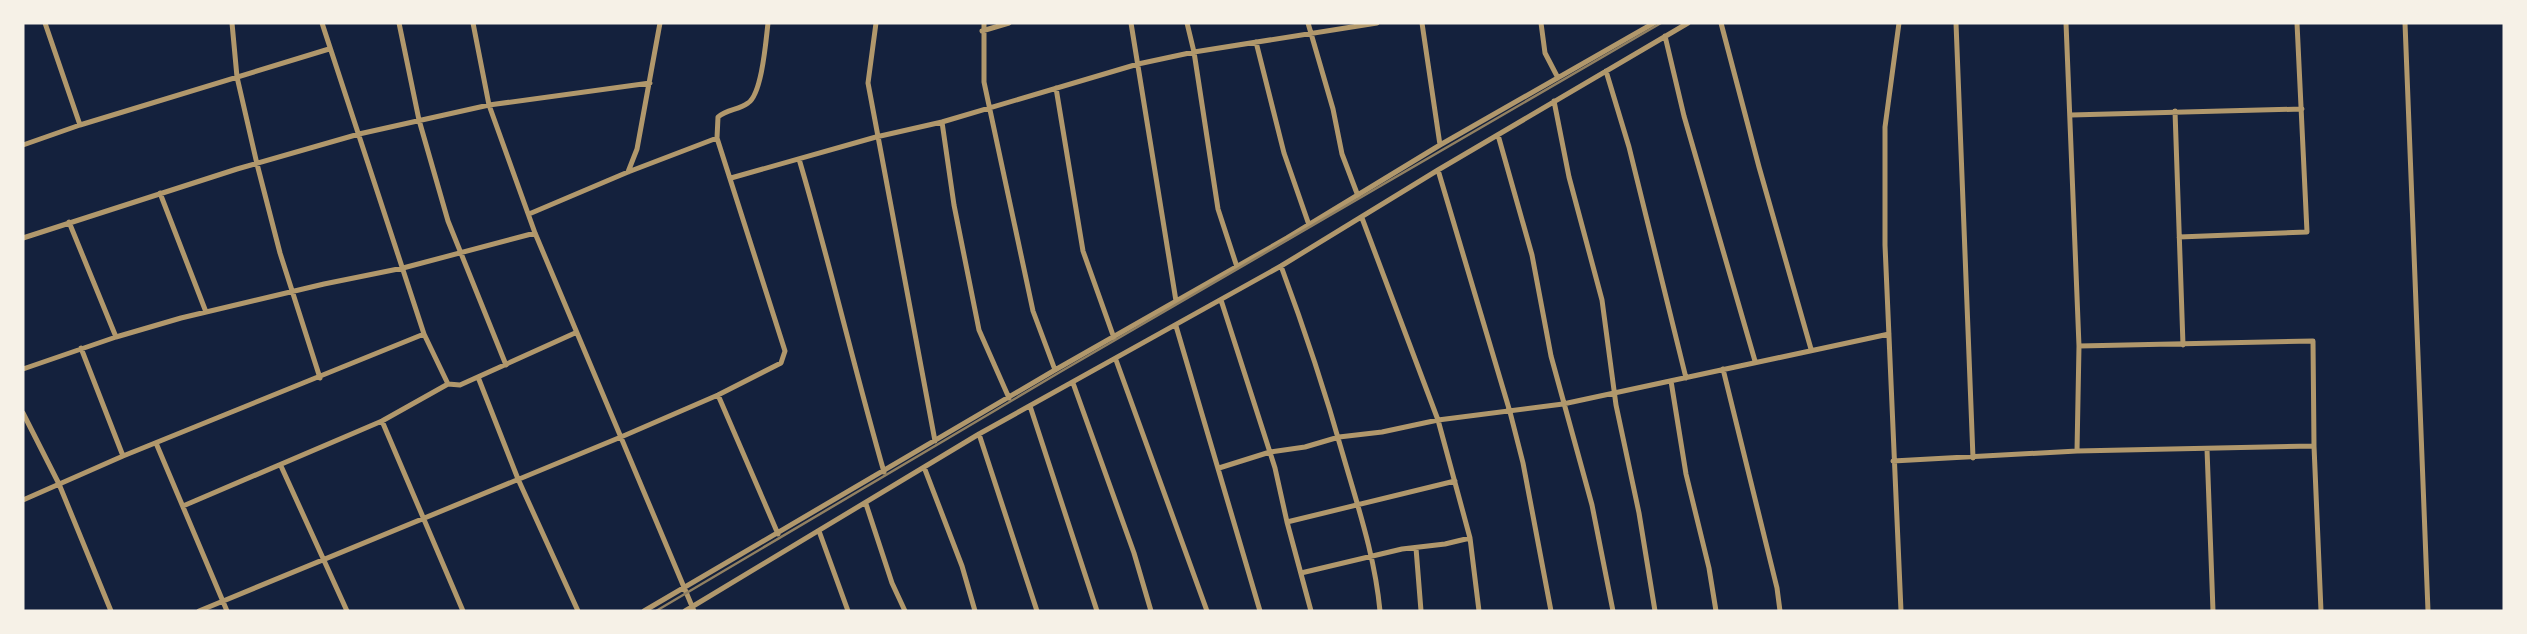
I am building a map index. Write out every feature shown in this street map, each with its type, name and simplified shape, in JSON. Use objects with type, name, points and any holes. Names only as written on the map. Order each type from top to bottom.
[{"type":"street","points":[[45,23],[80,125]]},
{"type":"street","points":[[232,23],[236,77],[257,164],[292,291],[320,377]]},
{"type":"street","points":[[322,23],[424,334],[448,384]]},
{"type":"street","points":[[399,23],[419,120],[459,253],[506,365]]},
{"type":"street","points":[[473,23],[489,105],[535,233],[693,609]]},
{"type":"street","points":[[628,172],[637,149],[660,23]]},
{"type":"street","points":[[199,611],[621,437],[718,395],[781,363],[785,351],[717,138],[718,117],[725,111],[748,104],[757,94],[768,23]]},
{"type":"street","points":[[876,23],[868,83],[935,441]]},
{"type":"street","points":[[984,23],[984,82],[1033,311],[1055,370]]},
{"type":"street","points":[[982,31],[1009,23]]},
{"type":"street","points":[[1131,23],[1176,301]]},
{"type":"street","points":[[1187,23],[1194,52],[1218,209],[1237,267]]},
{"type":"street","points":[[1308,23],[1333,109],[1342,154],[1358,196]]},
{"type":"street","points":[[731,178],[876,137],[942,122],[1138,64],[1310,32],[1377,23]]},
{"type":"street","points":[[1422,23],[1440,145]]},
{"type":"street","points":[[1541,23],[1545,52],[1558,78]]},
{"type":"street","points":[[644,611],[1055,370],[1309,225],[1440,145],[1654,23]]},
{"type":"street","points":[[685,611],[693,609],[979,434],[1281,266],[1688,23]]},
{"type":"street","points":[[1721,23],[1811,349]]},
{"type":"street","points":[[1899,23],[1885,127],[1885,245],[1900,611]]},
{"type":"street","points":[[1956,23],[1973,458]]},
{"type":"street","points":[[2066,23],[2080,346],[2077,451]]},
{"type":"street","points":[[2179,237],[2307,232],[2297,23]]},
{"type":"street","points":[[2405,23],[2428,611]]},
{"type":"street","points":[[1665,36],[1684,116],[1755,361]]},
{"type":"street","points":[[1256,42],[1284,153],[1309,225]]},
{"type":"street","points":[[23,145],[329,49]]},
{"type":"street","points":[[1606,71],[1629,147],[1685,377]]},
{"type":"street","points":[[23,238],[160,193],[359,134],[489,105],[650,83]]},
{"type":"street","points":[[1056,88],[1083,251],[1114,338]]},
{"type":"street","points":[[1554,101],[1569,177],[1602,300],[1614,392],[1639,513],[1655,611]]},
{"type":"street","points":[[2071,115],[2302,109]]},
{"type":"street","points":[[2175,111],[2183,345]]},
{"type":"street","points":[[942,122],[954,205],[979,330],[1009,398]]},
{"type":"street","points":[[1498,135],[1532,255],[1551,356],[1592,505],[1614,611]]},
{"type":"street","points":[[529,214],[717,138]]},
{"type":"street","points":[[799,159],[884,472]]},
{"type":"street","points":[[1438,170],[1510,412],[1523,463],[1551,611]]},
{"type":"street","points":[[160,193],[206,312]]},
{"type":"street","points":[[1362,218],[1438,420],[1470,538],[1479,611]]},
{"type":"street","points":[[69,222],[116,337]]},
{"type":"street","points":[[23,369],[116,337],[206,312],[403,268],[535,233]]},
{"type":"street","points":[[1281,266],[1318,368],[1359,505],[1372,558],[1380,611]]},
{"type":"street","points":[[1221,300],[1270,452],[1311,611]]},
{"type":"street","points":[[1176,326],[1260,611]]},
{"type":"street","points":[[183,506],[382,421],[448,384],[460,386],[576,333]]},
{"type":"street","points":[[23,500],[123,456],[424,334]]},
{"type":"street","points":[[1219,468],[1270,452],[1306,447],[1339,437],[1382,432],[1438,420],[1563,404],[1889,334]]},
{"type":"street","points":[[2080,346],[2313,341],[2314,446],[2322,611]]},
{"type":"street","points":[[81,348],[123,456]]},
{"type":"street","points":[[1116,360],[1207,611]]},
{"type":"street","points":[[1723,369],[1777,588],[1780,611]]},
{"type":"street","points":[[478,377],[518,479],[578,611]]},
{"type":"street","points":[[1671,381],[1686,474],[1709,568],[1716,611]]},
{"type":"street","points":[[1073,383],[1134,553],[1151,611]]},
{"type":"street","points":[[718,395],[778,534]]},
{"type":"street","points":[[1030,406],[1097,611]]},
{"type":"street","points":[[23,413],[59,484],[111,611]]},
{"type":"street","points":[[382,421],[463,611]]},
{"type":"street","points":[[979,434],[1037,611]]},
{"type":"street","points":[[156,443],[227,611]]},
{"type":"street","points":[[1893,461],[2077,451],[2314,446]]},
{"type":"street","points":[[2207,449],[2213,611]]},
{"type":"street","points":[[281,466],[347,611]]},
{"type":"street","points":[[924,467],[962,566],[975,611]]},
{"type":"street","points":[[1287,522],[1455,481]]},
{"type":"street","points":[[866,504],[892,583],[905,611]]},
{"type":"street","points":[[819,531],[848,611]]},
{"type":"street","points":[[1301,573],[1470,538]]},
{"type":"street","points":[[1416,548],[1421,611]]},
{"type":"railway","points":[[656,611],[1060,372],[1661,23]]}]
